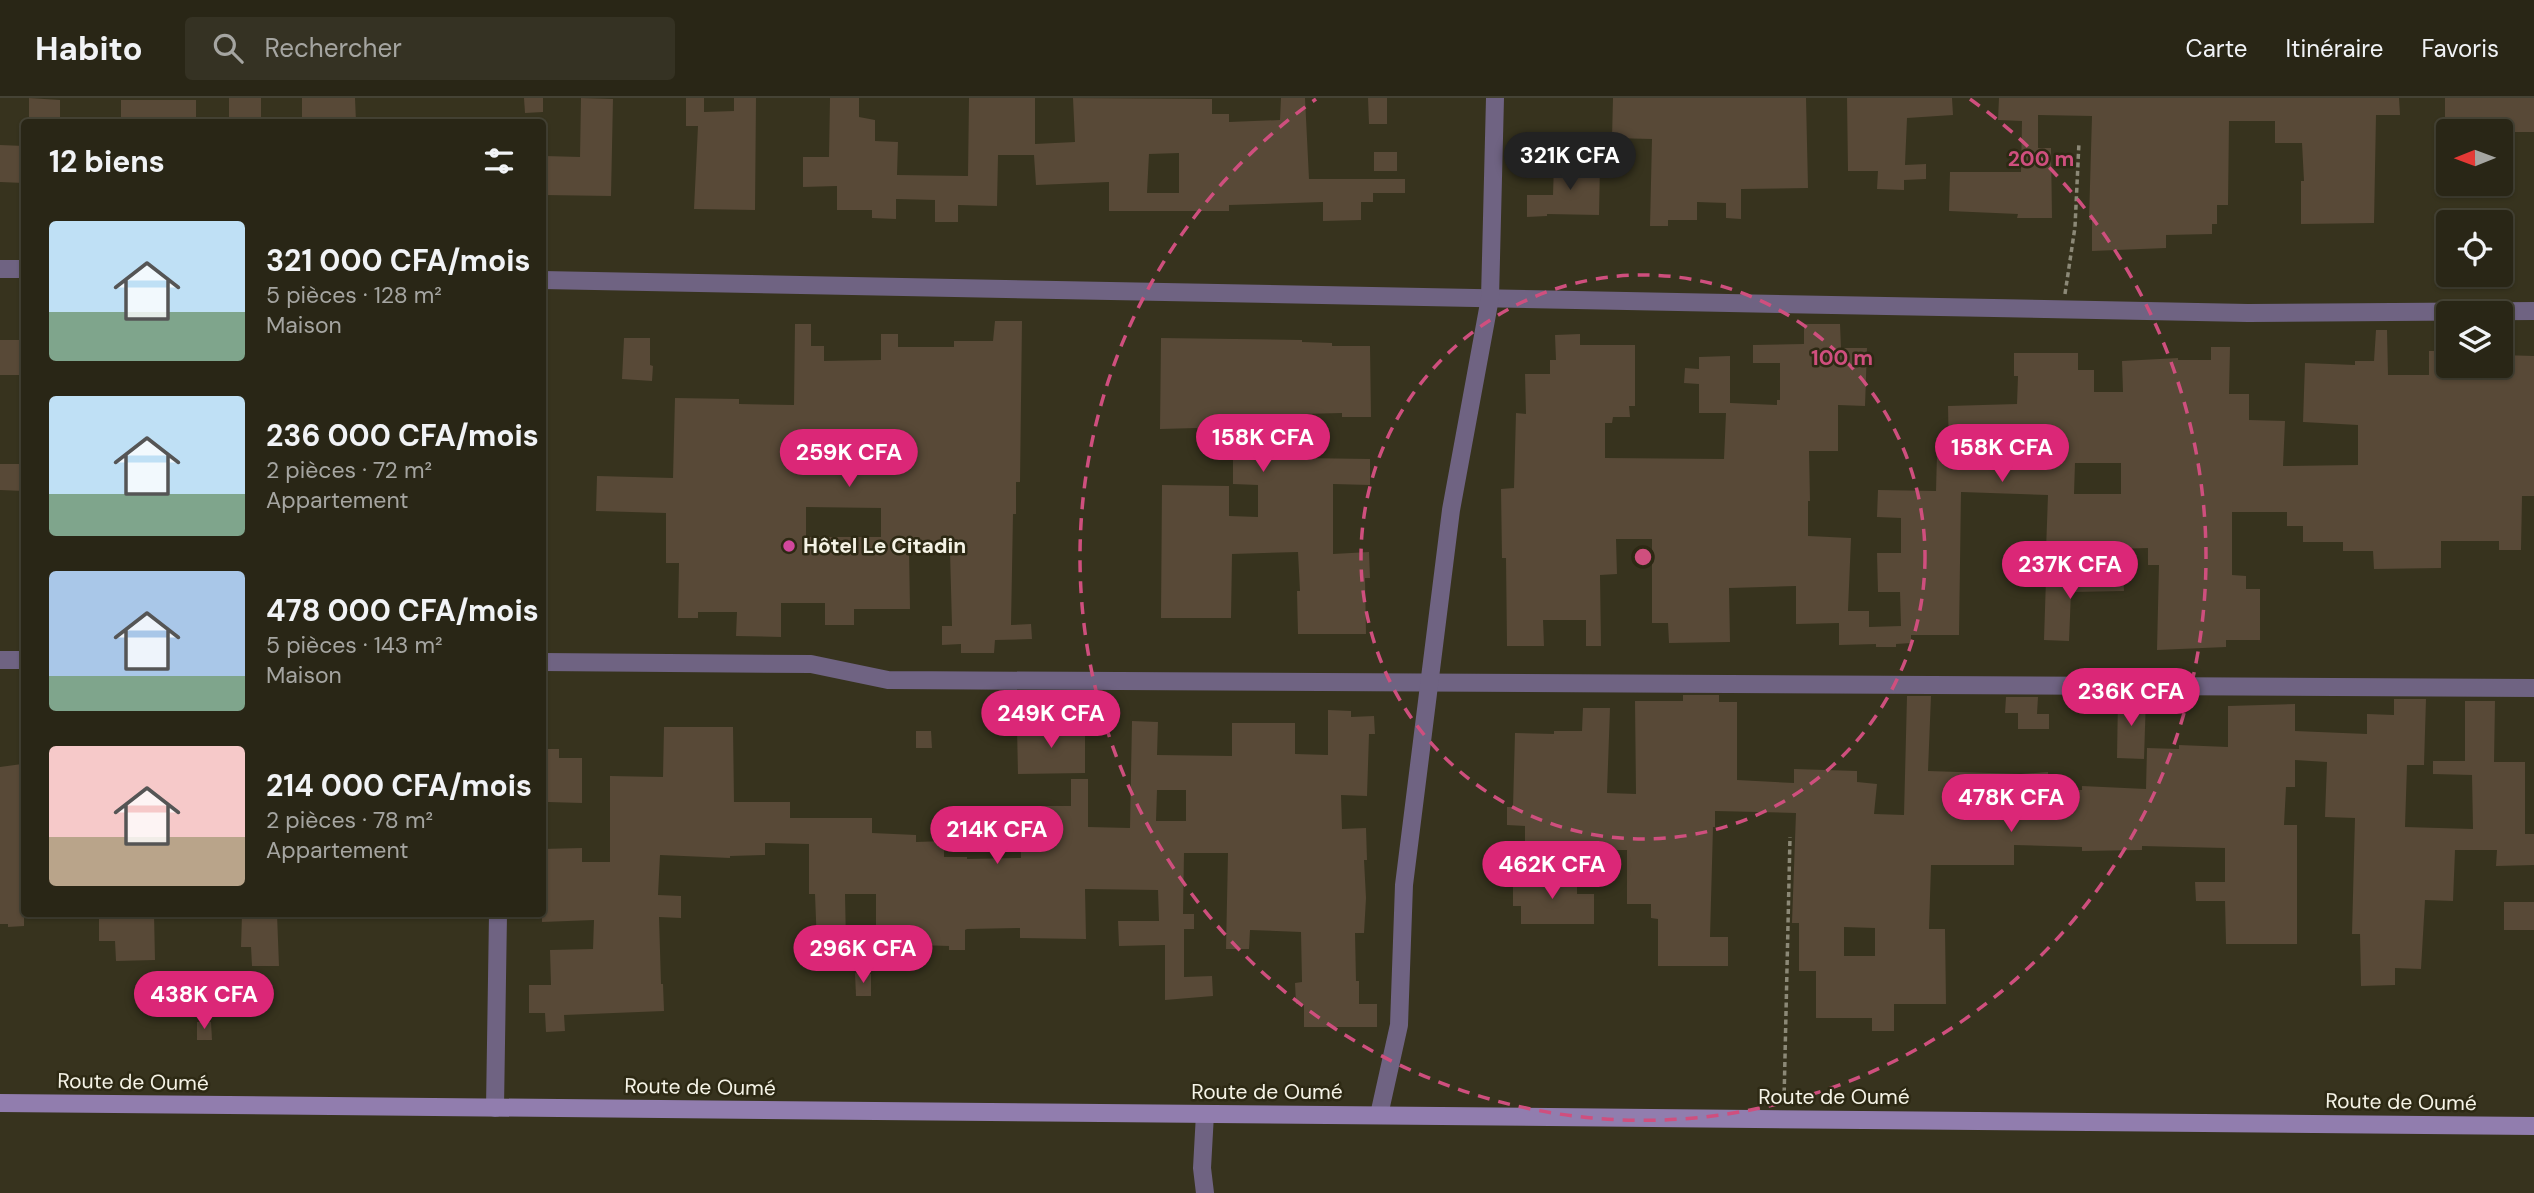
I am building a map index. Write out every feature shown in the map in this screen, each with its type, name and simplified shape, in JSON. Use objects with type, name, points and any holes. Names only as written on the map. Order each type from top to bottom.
[{"type":"street","points":[[1379,1115],[1399,1025],[1405,885],[1451,510],[1490,298],[1495,98]]},
{"type":"street","points":[[0,269],[21,269]]},
{"type":"street","points":[[546,279],[2248,313],[2534,311]]},
{"type":"street","points":[[0,660],[21,660]]},
{"type":"street","points":[[546,663],[811,664],[888,680],[2534,688]]},
{"type":"street","points":[[495,1108],[498,917]]},
{"type":"street","name":"Route de Oumé","points":[[0,1103],[2534,1126]]},
{"type":"street","points":[[1205,1114],[1202,1168],[1205,1193]]},
{"type":"path","points":[[2063,310],[2075,228],[2079,142]]},
{"type":"path","points":[[1783,1119],[1790,837]]},
{"type":"building","points":[[29,98],[60,100],[60,119],[29,119]]},
{"type":"building","points":[[229,98],[261,98],[261,119],[229,119]]},
{"type":"building","points":[[302,98],[355,98],[356,119],[302,119]]},
{"type":"building","points":[[524,98],[543,98],[543,112],[525,113]]},
{"type":"building","points":[[581,98],[613,99],[611,196],[546,195],[546,156],[580,157]]},
{"type":"building","points":[[686,98],[704,98],[704,112],[734,111],[734,98],[756,98],[755,210],[694,209],[698,126],[686,126]]},
{"type":"building","points":[[830,98],[859,98],[859,117],[875,120],[875,141],[898,142],[897,175],[968,176],[969,98],[1035,98],[1035,144],[1075,142],[1073,98],[1212,99],[1212,114],[1229,114],[1229,122],[1280,120],[1281,98],[1305,98],[1309,179],[1405,179],[1405,193],[1373,193],[1373,202],[1361,202],[1361,220],[1323,221],[1323,202],[1229,205],[1229,211],[1109,211],[1109,182],[1036,185],[1034,155],[998,155],[997,206],[958,205],[958,222],[935,222],[935,200],[896,199],[896,219],[872,218],[872,210],[837,210],[837,186],[803,187],[803,157],[829,157]],"holes":[[[1179,153],[1179,193],[1147,193],[1149,154]]]},
{"type":"building","points":[[1368,98],[1387,98],[1387,124],[1369,124]]},
{"type":"building","points":[[1613,98],[1806,98],[1808,188],[1741,189],[1741,219],[1726,218],[1726,203],[1697,202],[1697,220],[1668,220],[1668,226],[1650,226],[1652,139],[1612,138]]},
{"type":"building","points":[[1847,98],[1952,98],[1953,115],[1907,118],[1905,165],[1926,164],[1926,179],[1904,180],[1904,190],[1877,189],[1878,171],[1848,171]]},
{"type":"building","points":[[1999,98],[2399,98],[2400,115],[2376,115],[2374,223],[2301,224],[2301,181],[2304,181],[2302,143],[2275,143],[2275,121],[2229,121],[2228,205],[2217,205],[2217,224],[2212,224],[2212,234],[2166,235],[2166,248],[2092,251],[2092,220],[2089,220],[2092,116],[2038,115],[2038,148],[2051,148],[2052,218],[2017,218],[2018,214],[1949,211],[1950,172],[2021,172],[2022,121],[1998,120]]},
{"type":"building","points":[[2445,98],[2534,98],[2534,132],[2513,132],[2513,119],[2445,119]]},
{"type":"building","points":[[121,100],[196,100],[196,119],[121,119]]},
{"type":"building","points":[[0,145],[21,146],[21,183],[0,182]]},
{"type":"building","points":[[1374,152],[1397,152],[1397,171],[1374,171]]},
{"type":"building","points":[[1554,164],[1600,164],[1599,215],[1547,214],[1527,217],[1527,195],[1553,195]]},
{"type":"building","points":[[995,321],[1022,321],[1020,482],[1016,482],[1016,514],[1013,514],[1011,625],[1031,624],[1032,639],[995,640],[994,653],[961,653],[961,644],[942,645],[942,626],[952,626],[950,551],[909,550],[910,609],[854,609],[854,625],[825,625],[825,603],[781,603],[781,637],[736,636],[737,612],[698,612],[698,618],[678,618],[679,563],[666,563],[666,513],[596,511],[597,476],[673,478],[675,398],[739,399],[739,404],[794,405],[795,324],[811,324],[811,346],[824,346],[824,361],[881,360],[881,334],[898,334],[898,347],[954,347],[954,341],[993,341]],"holes":[[[806,507],[881,508],[881,537],[806,537]]]},
{"type":"building","points":[[1804,324],[1840,324],[1841,348],[1867,348],[1865,406],[1838,405],[1838,451],[1809,451],[1808,536],[1851,538],[1848,611],[1869,611],[1869,627],[1901,626],[1900,592],[1878,592],[1877,553],[1901,553],[1901,518],[1877,517],[1878,490],[1936,491],[1937,454],[1949,455],[1948,406],[2017,404],[2018,376],[2014,376],[2014,353],[2078,353],[2078,370],[2094,370],[2094,392],[2123,392],[2122,361],[2178,358],[2211,360],[2211,347],[2230,347],[2229,394],[2249,394],[2249,420],[2285,421],[2283,466],[2358,465],[2358,425],[2303,422],[2305,363],[2355,365],[2355,361],[2374,361],[2376,330],[2387,330],[2388,375],[2429,375],[2429,351],[2436,351],[2436,378],[2513,378],[2513,355],[2534,356],[2534,496],[2522,496],[2521,550],[2499,550],[2499,541],[2441,541],[2441,568],[2374,569],[2373,551],[2343,551],[2343,542],[2303,542],[2303,526],[2287,526],[2287,512],[2232,512],[2232,575],[2246,576],[2246,589],[2260,589],[2260,640],[2226,640],[2226,647],[2157,650],[2159,565],[2148,565],[2148,548],[2046,551],[2048,495],[1961,492],[1959,635],[1911,635],[1911,643],[1896,644],[1896,647],[1876,647],[1876,644],[1839,645],[1839,623],[1796,624],[1796,586],[1729,588],[1730,642],[1669,643],[1668,623],[1652,623],[1652,539],[1616,539],[1617,574],[1600,575],[1601,646],[1586,646],[1586,620],[1543,620],[1544,646],[1507,646],[1506,558],[1502,558],[1501,489],[1514,488],[1516,413],[1526,414],[1525,374],[1550,374],[1550,360],[1556,360],[1555,335],[1580,334],[1580,345],[1635,345],[1635,406],[1629,406],[1630,417],[1613,417],[1612,423],[1605,423],[1605,458],[1724,459],[1726,413],[1699,413],[1699,384],[1684,383],[1685,368],[1699,369],[1699,357],[1730,356],[1730,403],[1777,405],[1777,400],[1780,400],[1780,363],[1753,363],[1753,345],[1804,344]],"holes":[[[2075,463],[2121,463],[2121,494],[2074,494]]]},
{"type":"building","points":[[624,338],[650,338],[652,381],[622,379]]},
{"type":"building","points":[[1161,338],[1302,340],[1332,343],[1332,346],[1370,346],[1371,417],[1342,417],[1342,413],[1301,414],[1301,458],[1370,459],[1370,485],[1333,484],[1333,554],[1369,552],[1370,578],[1365,578],[1366,634],[1298,634],[1298,552],[1232,554],[1231,618],[1161,618],[1162,485],[1229,486],[1229,516],[1258,517],[1258,485],[1233,484],[1233,427],[1160,429]]},
{"type":"building","points":[[0,340],[21,340],[21,375],[0,375]]},
{"type":"building","points":[[0,464],[21,464],[21,491],[0,490]]},
{"type":"building","points":[[2123,577],[2124,591],[2071,592],[2069,641],[2044,640],[2046,578]]},
{"type":"building","points":[[1683,695],[1719,695],[1719,702],[1737,702],[1737,780],[1794,783],[1794,769],[1857,771],[1857,782],[1877,784],[1874,814],[1904,815],[1907,696],[1931,696],[1928,771],[2021,774],[2048,772],[2048,789],[2082,790],[2082,786],[2146,789],[2147,748],[2179,749],[2179,745],[2228,747],[2228,706],[2295,704],[2295,731],[2367,734],[2367,714],[2394,715],[2394,699],[2426,699],[2424,765],[2407,765],[2405,827],[2473,829],[2472,775],[2433,774],[2433,761],[2465,761],[2465,701],[2495,701],[2494,762],[2525,762],[2525,834],[2534,834],[2534,865],[2496,866],[2497,850],[2455,850],[2453,901],[2425,900],[2421,969],[2395,968],[2395,985],[2361,986],[2360,934],[2352,934],[2355,818],[2325,817],[2327,762],[2295,760],[2295,787],[2286,787],[2284,825],[2297,825],[2297,944],[2226,944],[2225,901],[2196,901],[2195,882],[2225,882],[2225,848],[2142,846],[2142,850],[2082,851],[2082,847],[2014,845],[2014,865],[1931,865],[1929,929],[1945,929],[1946,1004],[1894,1004],[1894,1031],[1872,1031],[1872,1018],[1816,1018],[1816,971],[1799,971],[1799,923],[1792,923],[1796,813],[1715,811],[1710,937],[1728,937],[1728,966],[1658,966],[1658,919],[1651,918],[1651,904],[1627,904],[1627,850],[1609,850],[1610,844],[1525,843],[1525,826],[1507,825],[1507,807],[1513,807],[1515,733],[1554,734],[1554,731],[1582,731],[1583,708],[1610,708],[1607,793],[1636,794],[1635,701],[1683,701]],"holes":[[[1844,927],[1875,928],[1875,956],[1844,956]]]},
{"type":"building","points":[[2006,697],[2038,697],[2037,714],[2049,714],[2049,729],[2018,729],[2018,713],[2005,713]]},
{"type":"building","points":[[2118,697],[2146,697],[2144,759],[2117,758]]},
{"type":"building","points":[[1328,710],[1351,711],[1351,717],[1374,716],[1375,734],[1369,734],[1367,796],[1341,795],[1342,829],[1366,828],[1364,933],[1355,933],[1356,981],[1359,981],[1359,1004],[1377,1004],[1377,1027],[1304,1027],[1304,1004],[1296,1004],[1295,983],[1302,982],[1301,932],[1250,930],[1249,949],[1226,949],[1228,853],[1184,853],[1183,914],[1194,914],[1194,929],[1184,929],[1184,977],[1212,976],[1213,996],[1165,1000],[1165,945],[1119,946],[1118,921],[1159,921],[1158,890],[1085,889],[1086,939],[1020,938],[1020,928],[967,929],[965,950],[949,950],[949,946],[918,945],[918,967],[886,968],[885,936],[876,935],[876,894],[845,894],[846,944],[817,945],[815,894],[809,894],[809,844],[765,843],[765,855],[730,858],[660,855],[658,895],[681,896],[681,918],[659,917],[664,1011],[564,1015],[565,1031],[546,1032],[545,1013],[529,1013],[529,985],[551,985],[550,950],[593,949],[594,920],[542,922],[542,917],[546,917],[546,849],[582,848],[582,862],[610,862],[610,776],[663,777],[664,727],[733,727],[734,802],[790,802],[790,818],[872,818],[872,833],[916,835],[916,842],[944,841],[944,857],[967,859],[1021,858],[1020,806],[1071,806],[1071,779],[1088,779],[1088,827],[1130,828],[1132,721],[1158,722],[1157,755],[1232,756],[1232,723],[1295,723],[1295,754],[1328,755]],"holes":[[[1157,790],[1186,790],[1186,821],[1156,821]]]},
{"type":"building","points":[[1085,727],[1085,773],[1018,774],[1017,728]]},
{"type":"building","points":[[916,731],[931,731],[932,748],[916,748]]},
{"type":"building","points":[[546,749],[559,749],[559,758],[582,758],[582,803],[548,802]]},
{"type":"building","points":[[21,764],[21,917],[24,917],[24,926],[8,927],[8,924],[0,924],[0,767]]},
{"type":"building","points":[[1513,875],[1577,877],[1577,894],[1594,894],[1594,924],[1521,924],[1521,906],[1513,906]]},
{"type":"building","points":[[2504,902],[2534,902],[2534,930],[2504,930]]},
{"type":"building","points":[[99,917],[154,917],[155,960],[116,961],[115,941],[99,941]]},
{"type":"building","points":[[242,917],[277,917],[279,966],[252,966],[251,947],[241,947]]},
{"type":"building","points":[[855,973],[871,974],[871,996],[856,996]]},
{"type":"building","points":[[197,1022],[211,1022],[212,1040],[197,1040]]},
{"type":"place","name":"Hôtel Le Citadin","points":[[789,546]]}]
